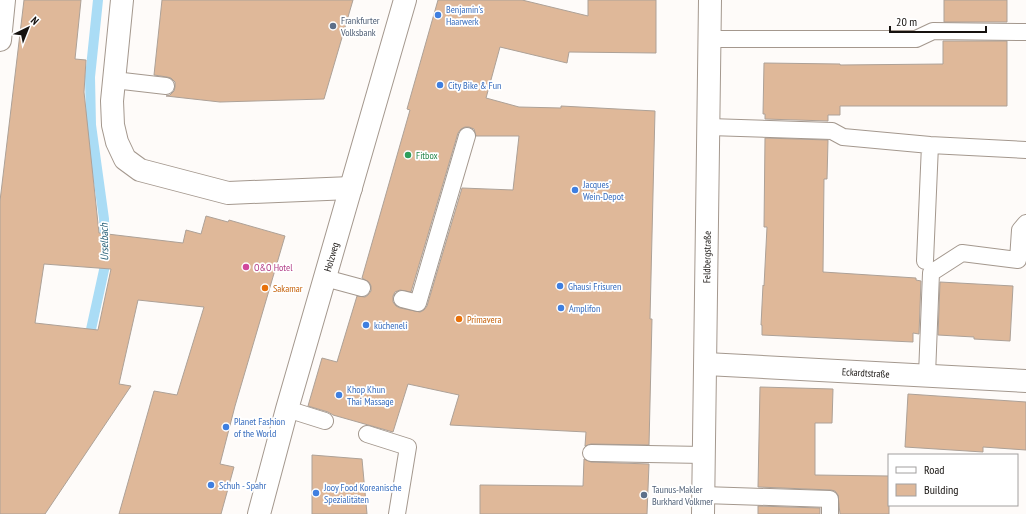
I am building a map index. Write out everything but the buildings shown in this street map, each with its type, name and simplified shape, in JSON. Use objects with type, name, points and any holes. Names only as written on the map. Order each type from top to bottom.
[{"type":"street","points":[[0,40],[4,0]]},
{"type":"street","points":[[122,0],[112,101],[112,125],[117,142],[125,159],[140,170],[228,193],[351,188]]},
{"type":"street","name":"Holzweg","points":[[260,514],[287,408],[405,0]]},
{"type":"street","name":"Feldbergstraße","points":[[703,504],[710,0]]},
{"type":"street","name":"Eckardtstraße","points":[[706,364],[1026,381]]},
{"type":"lane","points":[[710,39],[916,39],[933,31],[1026,32]]},
{"type":"lane","points":[[114,80],[166,86]]},
{"type":"lane","points":[[709,127],[832,131],[843,137],[930,145],[1026,150]]},
{"type":"lane","points":[[402,299],[418,303],[467,136]]},
{"type":"lane","points":[[926,261],[930,145]]},
{"type":"lane","points":[[927,375],[932,273],[962,253],[1018,260],[1020,230],[1026,223]]},
{"type":"lane","points":[[325,278],[362,288]]},
{"type":"lane","points":[[287,408],[325,421]]},
{"type":"lane","points":[[367,434],[408,447],[397,514]]},
{"type":"lane","points":[[591,453],[704,455]]},
{"type":"lane","points":[[703,504],[830,499],[830,514]]},
{"type":"waterway","name":"Urselbach","points":[[88,343],[106,261],[104,219],[91,125],[90,77],[98,0]]},
{"type":"place","name":"Benjamin's Haarwerk","points":[[438,15]]},
{"type":"place","name":"Frankfurter Volksbank","points":[[333,26]]},
{"type":"place","name":"City Bike & Fun","points":[[440,85]]},
{"type":"place","name":"Fitbox","points":[[408,155]]},
{"type":"place","name":"Jacques' Wein-Depot","points":[[575,190]]},
{"type":"place","name":"O&O Hotel","points":[[246,267]]},
{"type":"place","name":"Ghausi Frisuren","points":[[560,286]]},
{"type":"place","name":"Sakamar","points":[[265,288]]},
{"type":"place","name":"Amplifon","points":[[561,308]]},
{"type":"place","name":"Primavera","points":[[459,319]]},
{"type":"place","name":"kücheneli","points":[[366,325]]},
{"type":"place","name":"Khop Khun Thai Massage","points":[[339,395]]},
{"type":"place","name":"Planet Fashion of the World","points":[[226,427]]},
{"type":"place","name":"Schuh - Spahr","points":[[211,485]]},
{"type":"place","name":"Jooy Food Koreanische Spezialitäten","points":[[316,493]]},
{"type":"place","name":"Taunus-Makler Burkhard Volkmer","points":[[644,495]]}]
